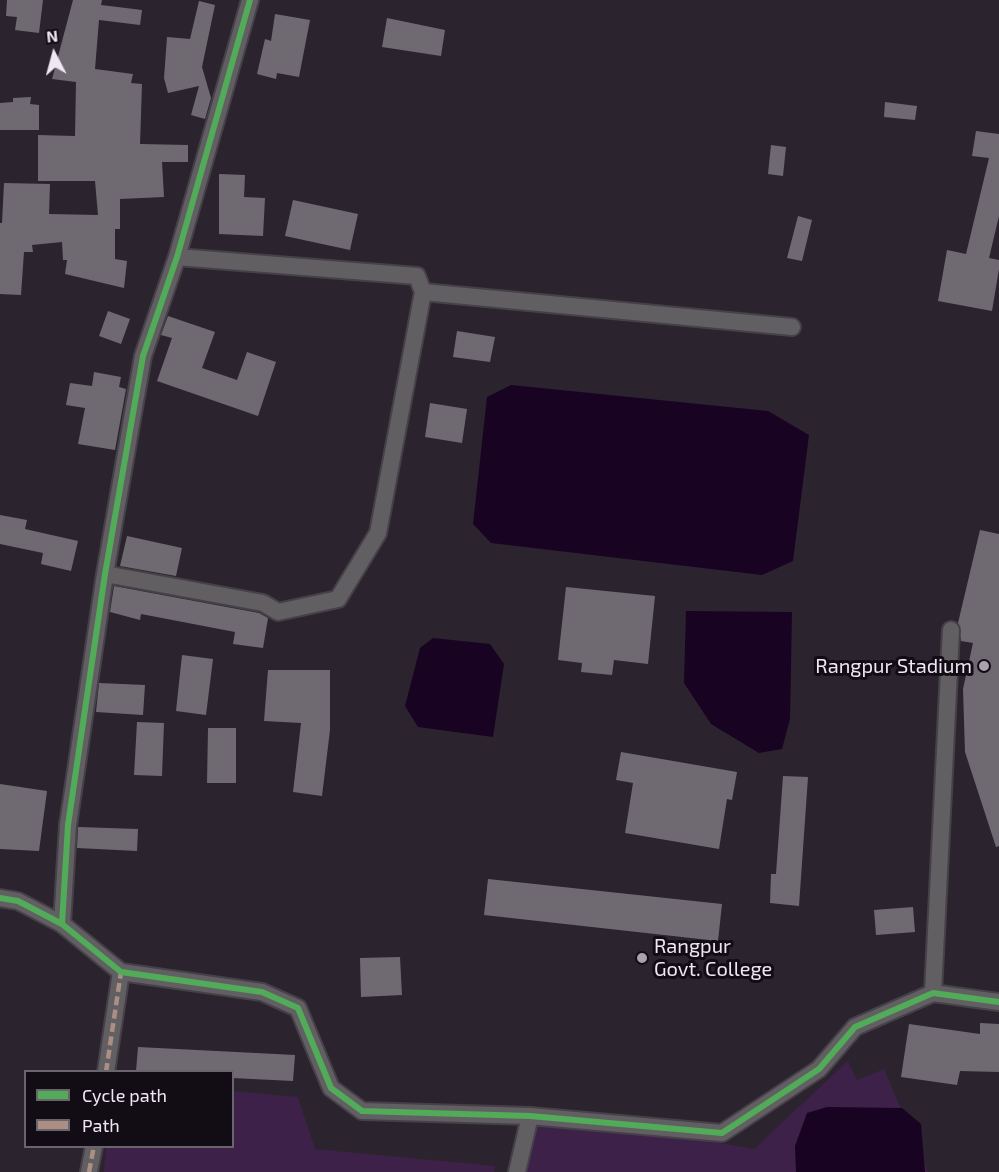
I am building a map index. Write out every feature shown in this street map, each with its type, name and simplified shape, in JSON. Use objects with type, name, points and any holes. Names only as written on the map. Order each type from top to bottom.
[{"type":"street","points":[[62,924],[68,825],[105,574],[143,356],[177,257],[250,0]]},
{"type":"street","points":[[105,574],[263,603],[278,612],[338,599],[378,533],[423,292],[417,276],[177,257]]},
{"type":"street","points":[[423,292],[792,327]]},
{"type":"street","points":[[933,993],[951,630]]},
{"type":"street","points":[[0,898],[18,902],[62,924],[122,972],[262,992],[298,1008],[331,1088],[362,1111],[530,1116],[722,1133],[819,1069],[855,1027],[933,993],[999,1002]]},
{"type":"street","points":[[105,1070],[122,972]]},
{"type":"street","points":[[517,1172],[530,1116]]},
{"type":"street","points":[[89,1172],[94,1148]]},
{"type":"shaded area","points":[[511,385],[768,411],[809,435],[793,561],[762,575],[491,543],[473,524],[487,397]]},
{"type":"shaded area","points":[[686,611],[792,612],[790,719],[782,749],[759,753],[711,724],[684,683]]},
{"type":"shaded area","points":[[433,638],[490,644],[504,664],[493,737],[418,727],[405,706],[420,648]]},
{"type":"shaded area","points":[[848,1061],[857,1080],[884,1069],[928,1172],[509,1172],[520,1109],[754,1149]]},
{"type":"shaded area","points":[[234,1091],[298,1097],[315,1149],[495,1166],[494,1172],[104,1172],[106,1148],[234,1148]]},
{"type":"shaded area","points":[[827,1107],[902,1108],[921,1124],[925,1172],[796,1172],[795,1146],[807,1113]]},
{"type":"building","points":[[7,0],[43,0],[39,33],[15,30],[17,17],[6,16]]},
{"type":"building","points":[[73,0],[102,0],[101,5],[142,10],[140,25],[99,20],[95,69],[133,74],[131,83],[142,84],[140,144],[188,145],[188,162],[162,162],[164,197],[120,199],[120,229],[115,229],[115,259],[127,261],[124,288],[65,274],[67,260],[63,260],[62,242],[32,245],[33,252],[24,252],[21,295],[0,294],[0,223],[2,223],[4,183],[50,184],[49,214],[98,215],[95,181],[38,181],[38,135],[75,136],[76,82],[52,79]]},
{"type":"building","points":[[199,1],[215,5],[202,67],[211,98],[205,119],[191,115],[199,86],[168,93],[164,78],[167,37],[190,39]]},
{"type":"building","points":[[275,14],[310,20],[299,77],[277,73],[276,79],[257,74],[265,39],[271,41]]},
{"type":"building","points":[[387,18],[445,30],[441,56],[382,47]]},
{"type":"building","points":[[31,97],[30,104],[39,105],[39,130],[0,130],[0,103],[13,102],[13,98]]},
{"type":"building","points":[[885,102],[917,106],[915,120],[884,117]]},
{"type":"building","points":[[976,131],[999,134],[999,216],[989,258],[999,260],[999,269],[992,311],[938,301],[947,250],[966,254],[989,158],[972,156]]},
{"type":"building","points":[[771,145],[786,147],[783,176],[768,174]]},
{"type":"building","points":[[219,174],[245,175],[244,197],[265,198],[263,236],[219,234]]},
{"type":"building","points":[[293,200],[358,214],[350,250],[285,236]]},
{"type":"building","points":[[798,216],[812,220],[802,261],[787,258]]},
{"type":"building","points":[[108,311],[130,319],[121,344],[99,336]]},
{"type":"building","points":[[168,316],[215,332],[202,368],[237,380],[247,352],[276,362],[258,416],[157,381],[172,338],[161,335]]},
{"type":"building","points":[[457,331],[495,337],[490,362],[453,357]]},
{"type":"building","points":[[94,372],[121,377],[119,387],[126,389],[115,450],[78,444],[85,408],[66,405],[70,383],[92,386]]},
{"type":"building","points":[[430,403],[467,409],[462,443],[425,437]]},
{"type":"building","points":[[0,515],[27,520],[25,529],[78,541],[71,571],[41,564],[43,553],[0,544]]},
{"type":"building","name":"Rangpur Stadium","points":[[980,530],[999,534],[999,846],[996,847],[965,752],[963,689],[973,643],[961,641],[958,623]]},
{"type":"building","points":[[127,536],[182,548],[176,576],[120,566]]},
{"type":"building","points":[[114,586],[259,613],[268,618],[263,648],[233,644],[235,632],[141,614],[140,620],[110,612]]},
{"type":"building","points":[[566,587],[655,596],[648,664],[614,660],[612,675],[581,672],[582,663],[558,660]]},
{"type":"building","points":[[182,655],[213,659],[206,715],[176,711]]},
{"type":"building","points":[[268,670],[330,670],[330,730],[322,796],[293,792],[301,723],[264,721]]},
{"type":"building","points":[[99,683],[145,685],[143,715],[96,712]]},
{"type":"building","points":[[137,722],[164,723],[162,776],[134,775]]},
{"type":"building","points":[[208,728],[236,728],[236,783],[207,783]]},
{"type":"building","points":[[621,752],[737,772],[732,800],[727,799],[719,849],[625,833],[633,783],[616,780]]},
{"type":"building","points":[[783,776],[808,777],[799,906],[770,903],[771,874],[776,874]]},
{"type":"building","points":[[0,784],[47,791],[39,851],[0,849]]},
{"type":"building","points":[[78,827],[138,829],[137,851],[77,848]]},
{"type":"building","points":[[488,879],[722,904],[718,941],[484,915]]},
{"type":"building","points":[[913,907],[915,932],[876,935],[874,910]]},
{"type":"building","points":[[400,957],[402,995],[361,997],[360,958]]},
{"type":"building","points":[[980,1023],[999,1024],[999,1072],[960,1071],[957,1085],[901,1077],[909,1024],[980,1034]]},
{"type":"building","points":[[138,1047],[295,1055],[293,1081],[234,1078],[234,1070],[136,1070]]},
{"type":"marked path","points":[[106,1070],[121,972]]},
{"type":"marked path","points":[[89,1172],[94,1148]]},
{"type":"cycle path","points":[[62,924],[68,825],[105,574],[143,356],[177,257],[250,0]]},
{"type":"cycle path","points":[[0,898],[18,901],[62,924],[121,972],[262,992],[298,1008],[331,1088],[362,1111],[530,1116],[722,1133],[819,1069],[855,1027],[933,993],[999,1002]]},
{"type":"place","name":"Rangpur Stadium","points":[[984,666]]},
{"type":"place","name":"Rangpur Govt. College","points":[[642,958]]}]
